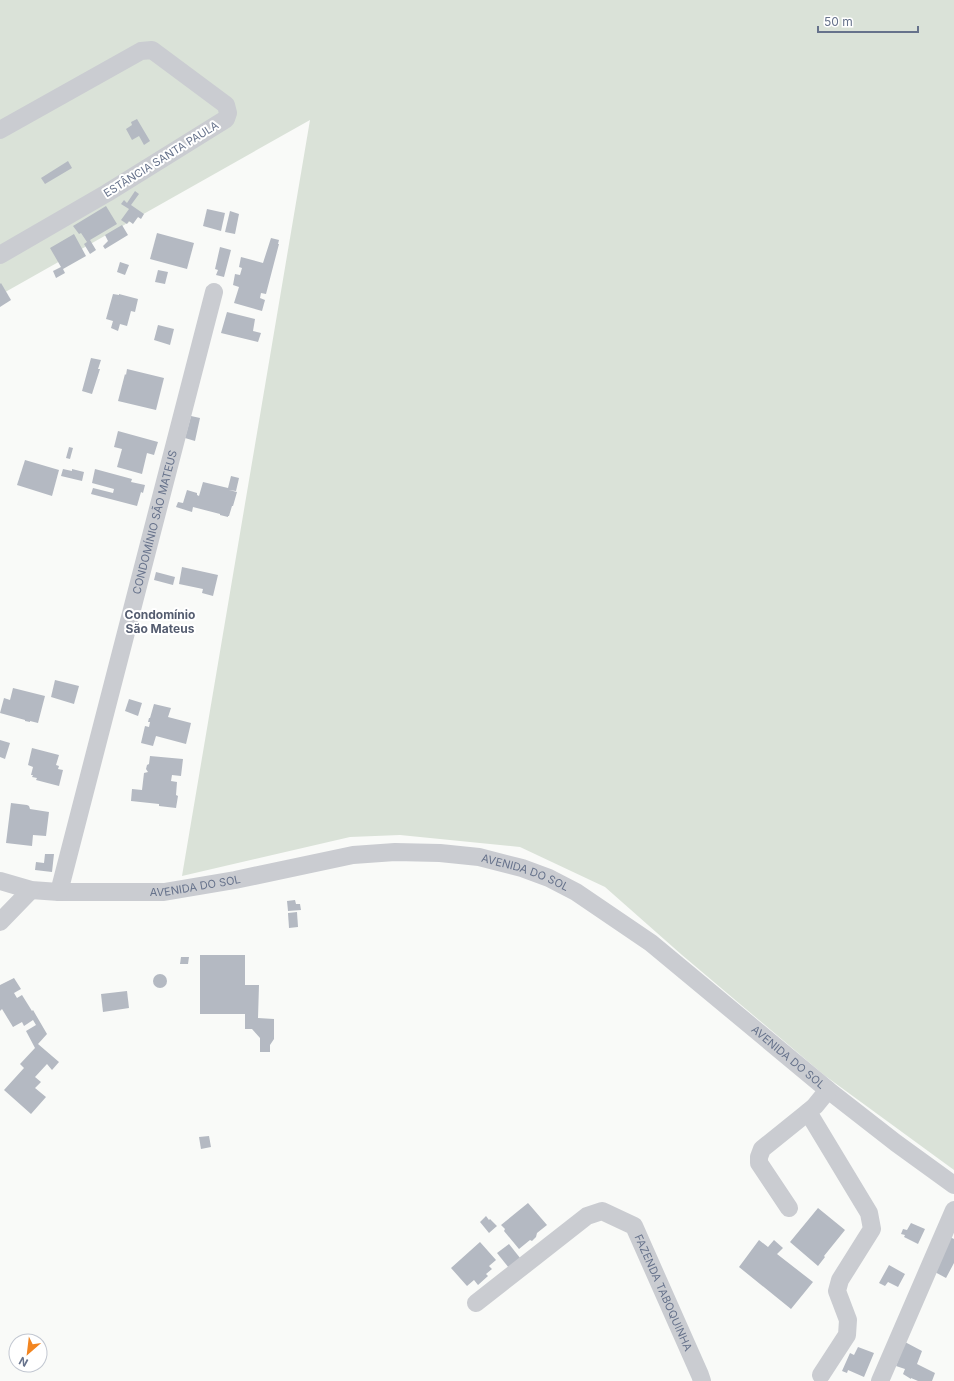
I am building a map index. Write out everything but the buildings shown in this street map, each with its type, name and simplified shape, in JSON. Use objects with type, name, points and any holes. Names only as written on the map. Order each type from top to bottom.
[{"type":"street","name":"ESTÂNCIA SANTA PAULA","points":[[0,130],[140,51],[152,50],[226,105],[228,113],[226,119],[107,193],[0,255]]},
{"type":"street","name":"CONDOMÍNIO SÃO MATEUS","points":[[59,892],[214,292]]},
{"type":"street","name":"AVENIDA DO SOL","points":[[0,881],[31,890],[59,892],[164,892],[235,880],[360,854],[394,852],[440,853],[479,857],[522,868],[549,878],[591,902],[651,943],[828,1090],[896,1143],[954,1185]]},
{"type":"street","points":[[0,922],[31,890]]},
{"type":"street","points":[[789,1208],[759,1163],[759,1157],[762,1150],[816,1106],[828,1090]]},
{"type":"street","points":[[808,1112],[869,1213],[872,1229],[840,1280],[837,1291],[848,1320],[847,1335],[821,1375]]},
{"type":"street","points":[[880,1381],[954,1210]]},
{"type":"street","name":"FAZENDA TABOQUINHA","points":[[476,1304],[588,1216],[602,1211],[634,1226],[702,1381]]},
{"type":"shaded area","points":[[0,0],[954,0],[954,1170],[824,1075],[682,955],[605,887],[520,847],[400,835],[350,837],[182,876],[310,120],[0,295]]},
{"type":"district","name":"Condomínio São Mateus","points":[[160,622]]}]
